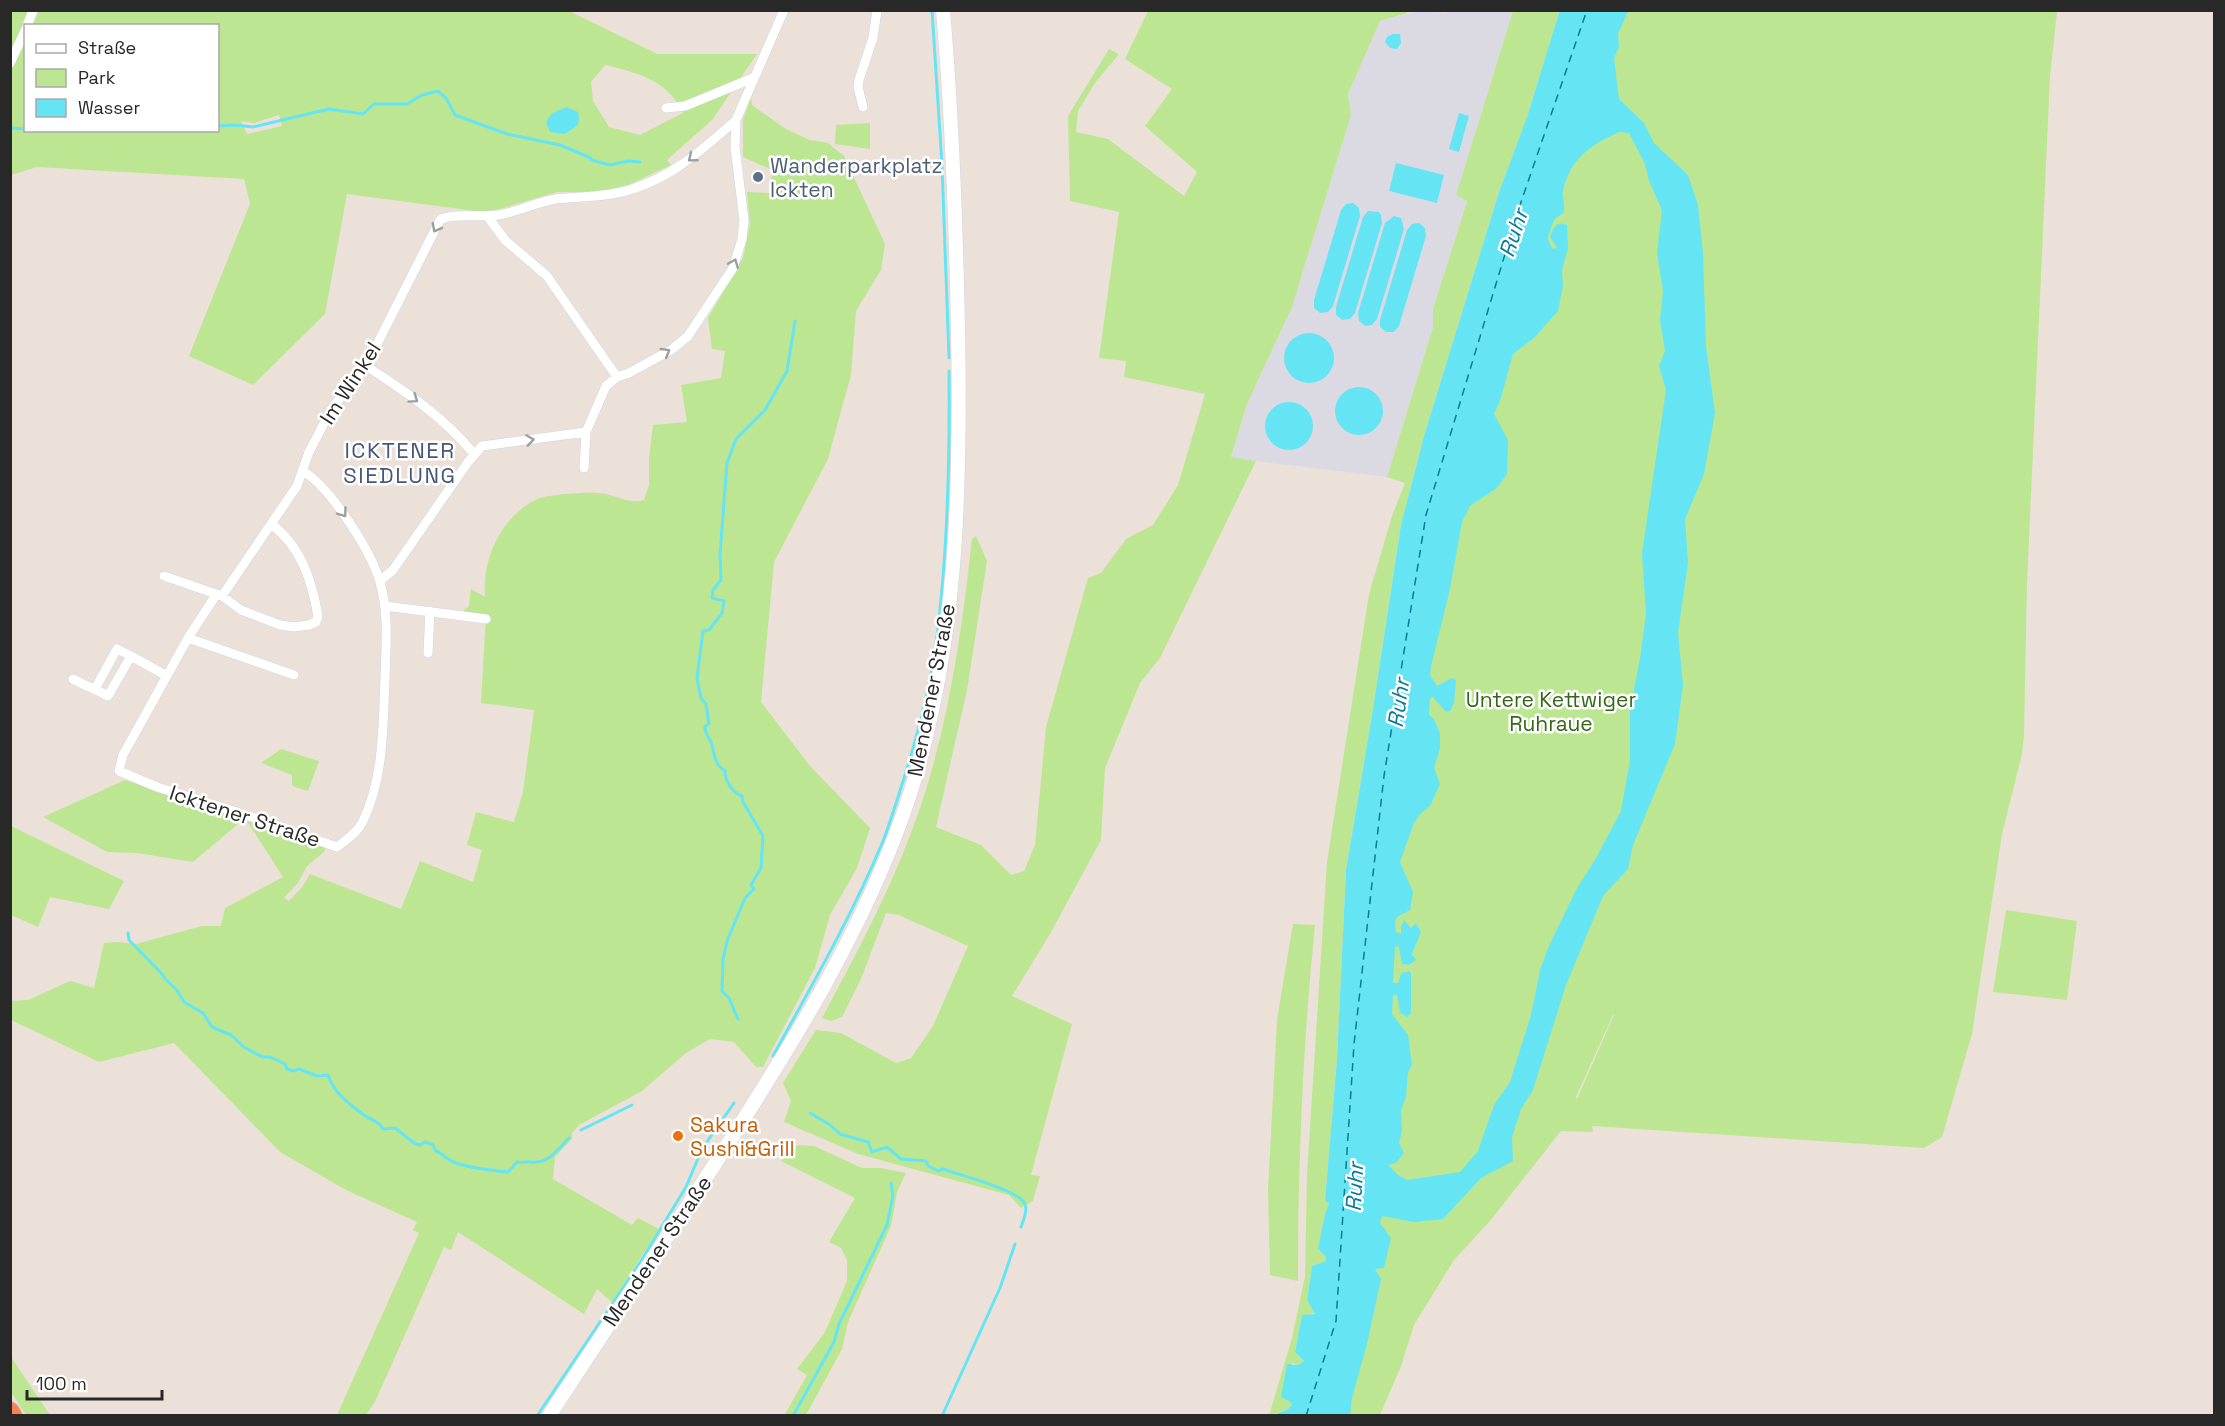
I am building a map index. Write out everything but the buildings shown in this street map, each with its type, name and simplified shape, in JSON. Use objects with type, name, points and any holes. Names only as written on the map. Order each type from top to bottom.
[{"type":"highway","points":[[10,1412],[13,1416]]},
{"type":"main road","name":"Mendener Straße","points":[[549,1416],[769,1082],[838,961],[870,896],[905,808],[926,737],[942,657],[957,516],[959,424],[956,246],[943,10]]},
{"type":"street","points":[[27,24],[33,10]]},
{"type":"street","points":[[584,468],[586,432],[606,386],[616,377],[629,373],[671,350],[688,336],[733,268],[742,239],[744,220],[735,147],[736,120],[784,10]]},
{"type":"street","points":[[863,107],[858,87],[859,80],[873,38],[877,10]]},
{"type":"street","points":[[10,63],[24,32]]},
{"type":"street","points":[[666,108],[686,106],[753,78]]},
{"type":"street","points":[[616,377],[547,276],[504,240],[488,217],[554,199],[610,194],[652,182],[683,165],[736,120]]},
{"type":"street","name":"Im Winkel","points":[[119,771],[123,755],[188,638],[297,486],[310,450],[332,408],[366,366],[440,220],[445,216],[453,215],[488,217]]},
{"type":"street","points":[[366,366],[421,404],[454,431],[474,454]]},
{"type":"street","points":[[380,581],[393,570],[474,454],[482,446],[586,432]]},
{"type":"street","name":"Icktener Straße","points":[[119,771],[157,787],[338,847],[362,824],[374,785],[382,742],[385,606],[380,581],[345,515],[319,483],[303,471]]},
{"type":"street","points":[[168,589],[168,577],[219,595],[229,604],[241,610],[280,625],[293,627],[316,622],[318,616],[307,572],[291,543],[271,524]]},
{"type":"street","points":[[385,606],[486,619]]},
{"type":"street","points":[[428,653],[430,611]]},
{"type":"street","points":[[188,638],[294,675]]},
{"type":"street","points":[[95,688],[117,649],[167,676]]},
{"type":"street","points":[[73,679],[108,696],[131,656]]},
{"type":"shaded area","points":[[1417,11],[1447,14],[1448,11],[1513,11],[1456,195],[1467,200],[1433,309],[1433,327],[1387,477],[1231,458],[1247,404],[1292,307],[1351,115],[1348,94],[1380,21]]},
{"type":"green space","points":[[1406,10],[1407,13],[1380,21],[1348,94],[1351,115],[1292,307],[1247,404],[1231,457],[1256,461],[1160,658],[1140,683],[1105,768],[1101,840],[1050,934],[1012,996],[1072,1024],[1031,1175],[1040,1176],[1033,1201],[1021,1208],[1009,1195],[858,1154],[784,1122],[791,1101],[783,1083],[816,1030],[841,1033],[896,1063],[911,1058],[933,1026],[968,946],[899,915],[886,913],[861,979],[842,1017],[831,1021],[822,1018],[881,904],[902,857],[924,797],[951,688],[972,539],[976,536],[987,561],[967,690],[936,827],[981,845],[1011,875],[1024,871],[1035,845],[1046,727],[1088,578],[1101,573],[1126,539],[1153,525],[1178,485],[1205,394],[1124,377],[1126,361],[1099,358],[1119,212],[1070,201],[1068,116],[1109,49],[1119,54],[1095,83],[1078,111],[1076,132],[1108,139],[1184,196],[1197,172],[1145,126],[1172,89],[1125,59],[1148,11]]},
{"type":"green space","points":[[11,11],[29,11],[11,56]]},
{"type":"green space","points":[[39,11],[569,11],[657,54],[757,54],[712,120],[667,160],[671,165],[628,185],[599,192],[557,192],[483,212],[347,194],[325,314],[253,385],[189,356],[250,204],[244,179],[37,167],[11,175],[11,69],[24,43],[24,132],[219,132],[219,24],[33,24]],"holes":[[[605,65],[628,71],[660,86],[677,102],[683,113],[640,135],[609,127],[593,101],[591,82]],[[279,115],[282,126],[247,134],[241,121],[254,123]]]},
{"type":"green space","points":[[1513,11],[1560,11],[1527,117],[1499,192],[1424,436],[1401,525],[1346,870],[1337,1059],[1325,1200],[1329,1204],[1318,1249],[1326,1257],[1326,1261],[1312,1266],[1307,1300],[1315,1313],[1302,1316],[1295,1352],[1304,1361],[1298,1365],[1292,1363],[1289,1401],[1292,1405],[1288,1409],[1269,1416],[1292,1338],[1305,1276],[1307,1174],[1327,862],[1369,594],[1392,516],[1405,483],[1387,477],[1433,327],[1433,309],[1467,201],[1456,195]]},
{"type":"green space","name":"Untere Kettwiger Ruhraue","points":[[1609,11],[2057,11],[2050,76],[2027,583],[2024,735],[2022,754],[2002,834],[1972,1034],[1942,1137],[1924,1148],[1592,1126],[1593,1132],[1561,1131],[1490,1221],[1454,1260],[1414,1325],[1401,1366],[1380,1415],[1313,1416],[1403,693]],"holes":[[[1614,1015],[1577,1099],[1576,1097]]]},
{"type":"green space","points":[[751,98],[752,105],[786,129],[810,140],[828,143],[844,156],[885,244],[881,270],[856,311],[851,375],[828,459],[774,562],[761,702],[810,766],[870,828],[857,868],[830,915],[815,968],[763,1067],[756,1067],[734,1042],[710,1039],[686,1053],[642,1091],[579,1125],[572,1133],[572,1139],[555,1157],[553,1179],[632,1225],[638,1218],[659,1229],[612,1302],[597,1289],[584,1314],[458,1232],[451,1250],[444,1247],[375,1402],[366,1415],[337,1415],[419,1233],[413,1230],[417,1222],[346,1190],[280,1152],[174,1043],[99,1062],[11,1020],[11,1001],[28,1000],[70,981],[94,988],[104,943],[136,944],[202,926],[221,926],[225,908],[283,877],[245,818],[324,846],[325,851],[307,866],[298,883],[284,898],[289,901],[310,874],[401,909],[420,861],[473,882],[482,850],[467,845],[476,812],[514,822],[523,792],[534,710],[481,703],[486,615],[462,612],[469,606],[471,589],[485,597],[487,568],[496,541],[512,518],[535,500],[557,495],[593,493],[633,501],[644,500],[649,485],[653,425],[687,422],[681,385],[721,378],[725,351],[712,349],[708,318],[743,258],[750,224],[747,192],[770,193],[772,170],[743,157],[743,120]]},
{"type":"green space","points":[[870,123],[870,149],[835,144],[836,125]]},
{"type":"green space","points":[[281,749],[319,761],[308,791],[292,786],[292,775],[261,763]]},
{"type":"green space","points":[[125,780],[245,818],[193,862],[137,853],[107,852],[43,817]]},
{"type":"green space","points":[[11,826],[124,881],[109,909],[50,897],[38,927],[11,915]]},
{"type":"green space","points":[[2006,910],[2077,921],[2067,1000],[1993,992]]},
{"type":"green space","points":[[1293,924],[1315,925],[1302,1103],[1298,1281],[1270,1275],[1268,1190],[1277,1020]]},
{"type":"green space","points":[[798,1145],[814,1146],[862,1168],[881,1168],[906,1173],[897,1192],[891,1226],[848,1322],[842,1349],[806,1415],[784,1416],[807,1375],[797,1369],[825,1332],[847,1281],[847,1260],[841,1248],[829,1242],[855,1198],[781,1161]]},
{"type":"green space","points":[[10,1357],[50,1415],[26,1415],[11,1392]]},
{"type":"water","name":"Ruhr","points":[[1560,10],[1628,11],[1618,34],[1619,47],[1614,58],[1619,99],[1644,123],[1654,143],[1688,175],[1698,205],[1703,253],[1706,346],[1715,413],[1704,474],[1685,519],[1688,563],[1678,633],[1683,685],[1675,744],[1633,845],[1628,869],[1603,896],[1566,985],[1533,1090],[1521,1109],[1512,1137],[1513,1161],[1481,1178],[1443,1219],[1414,1222],[1382,1216],[1380,1223],[1391,1238],[1384,1268],[1375,1269],[1381,1279],[1352,1398],[1350,1415],[1274,1415],[1292,1405],[1281,1397],[1287,1364],[1298,1365],[1304,1361],[1295,1352],[1302,1315],[1315,1314],[1307,1300],[1312,1266],[1326,1261],[1326,1257],[1318,1249],[1329,1204],[1325,1200],[1337,1059],[1346,870],[1401,525],[1424,436],[1499,192],[1527,117]],"holes":[[[1619,132],[1629,133],[1645,164],[1649,181],[1662,210],[1657,253],[1663,291],[1660,320],[1665,351],[1659,366],[1666,390],[1642,553],[1646,614],[1630,711],[1630,760],[1621,811],[1576,890],[1548,948],[1540,970],[1531,1015],[1510,1082],[1494,1105],[1478,1151],[1460,1172],[1407,1180],[1388,1165],[1396,1163],[1404,1153],[1399,1143],[1402,1130],[1401,1110],[1406,1097],[1408,1072],[1412,1065],[1408,1035],[1392,1014],[1393,995],[1397,995],[1400,1012],[1407,1017],[1411,1013],[1411,973],[1409,971],[1401,973],[1398,983],[1393,983],[1395,947],[1399,947],[1402,964],[1409,965],[1416,960],[1412,954],[1421,932],[1416,923],[1411,928],[1404,920],[1401,934],[1396,932],[1397,917],[1410,910],[1413,892],[1400,862],[1414,823],[1430,806],[1440,784],[1434,768],[1440,748],[1440,733],[1434,719],[1429,715],[1430,699],[1432,696],[1446,712],[1450,711],[1454,703],[1456,680],[1452,678],[1437,686],[1430,675],[1431,666],[1450,589],[1462,522],[1470,506],[1497,488],[1507,474],[1508,440],[1494,414],[1513,354],[1534,338],[1558,311],[1563,286],[1562,270],[1568,248],[1567,225],[1558,225],[1552,231],[1550,237],[1557,248],[1553,249],[1548,237],[1554,220],[1563,212],[1566,180],[1576,161],[1599,142]]]},
{"type":"water","points":[[1400,34],[1401,43],[1397,49],[1390,48],[1385,42],[1387,37]]},
{"type":"water","points":[[566,107],[578,112],[578,125],[565,134],[550,132],[546,122],[551,114]]},
{"type":"water","points":[[1459,113],[1469,116],[1459,152],[1449,149]]},
{"type":"water","points":[[1396,163],[1444,175],[1437,203],[1389,191]]},
{"type":"water","points":[[1353,203],[1359,208],[1360,216],[1333,306],[1328,312],[1320,313],[1314,308],[1314,300],[1341,210],[1346,204]]},
{"type":"water","points":[[1368,211],[1379,212],[1382,223],[1355,313],[1350,319],[1342,320],[1336,315],[1336,307],[1363,217]]},
{"type":"water","points":[[1394,216],[1401,218],[1404,229],[1377,319],[1372,325],[1365,326],[1359,321],[1358,313],[1385,223]]},
{"type":"water","points":[[1419,223],[1425,228],[1426,236],[1399,326],[1394,332],[1386,332],[1380,327],[1380,320],[1407,230],[1412,224]]},
{"type":"water","points":[[1309,333],[1323,337],[1330,344],[1334,358],[1330,372],[1323,379],[1309,383],[1295,379],[1288,372],[1284,358],[1288,344],[1295,337]]},
{"type":"water","points":[[1359,387],[1376,394],[1383,411],[1376,428],[1359,435],[1342,428],[1335,411],[1342,394]]},
{"type":"water","points":[[1284,402],[1294,402],[1306,409],[1313,421],[1313,431],[1306,443],[1294,450],[1284,450],[1269,439],[1265,431],[1265,421],[1276,406]]},
{"type":"waterway","points":[[932,10],[942,165],[949,358]]},
{"type":"waterway","points":[[219,126],[253,127],[329,109],[363,114],[374,104],[407,104],[422,95],[438,91],[446,98],[455,115],[507,134],[560,145],[591,158],[591,160],[610,165],[628,161],[640,162]]},
{"type":"waterway","points":[[10,128],[24,129]]},
{"type":"waterway","points":[[738,1019],[729,998],[722,991],[723,960],[727,941],[745,898],[754,889],[751,885],[761,868],[763,836],[743,802],[742,796],[730,786],[725,771],[715,760],[711,742],[705,731],[705,726],[709,724],[706,704],[701,698],[697,678],[703,631],[709,630],[722,613],[724,601],[712,598],[713,590],[721,580],[720,554],[727,463],[736,439],[765,410],[787,371],[795,321]]},
{"type":"waterway","points":[[773,1056],[831,950],[871,869],[883,841],[921,720],[933,663],[946,542],[949,371]]},
{"type":"waterway","points":[[128,933],[129,940],[176,989],[184,1002],[203,1013],[212,1027],[231,1035],[244,1047],[262,1057],[270,1057],[285,1064],[287,1069],[294,1071],[299,1069],[317,1076],[328,1075],[343,1098],[377,1122],[383,1129],[395,1128],[414,1143],[420,1145],[425,1142],[433,1145],[436,1151],[453,1162],[475,1168],[508,1172],[517,1162],[543,1161],[569,1138]]},
{"type":"waterway","points":[[537,1416],[641,1261],[686,1187],[702,1149],[734,1103]]},
{"type":"waterway","points":[[581,1130],[632,1105]]},
{"type":"waterway","points":[[810,1113],[840,1134],[868,1142],[872,1152],[887,1147],[901,1159],[926,1161],[928,1166],[938,1171],[943,1169],[1012,1193],[1026,1207],[1021,1227]]},
{"type":"waterway","points":[[793,1416],[834,1342],[839,1324],[887,1225],[893,1196],[891,1183]]},
{"type":"waterway","points":[[942,1416],[1000,1288],[1015,1244]]},
{"type":"ferry route","points":[[1306,1416],[1336,1321],[1354,1044],[1384,776],[1426,515],[1519,208],[1587,10]]},
{"type":"place","name":"Wanderparkplatz Ickten","points":[[758,177]]},
{"type":"place","name":"Sakura Sushi&Grill","points":[[678,1136]]},
{"type":"district","name":"ICKTENER SIEDLUNG","points":[[400,462]]}]
